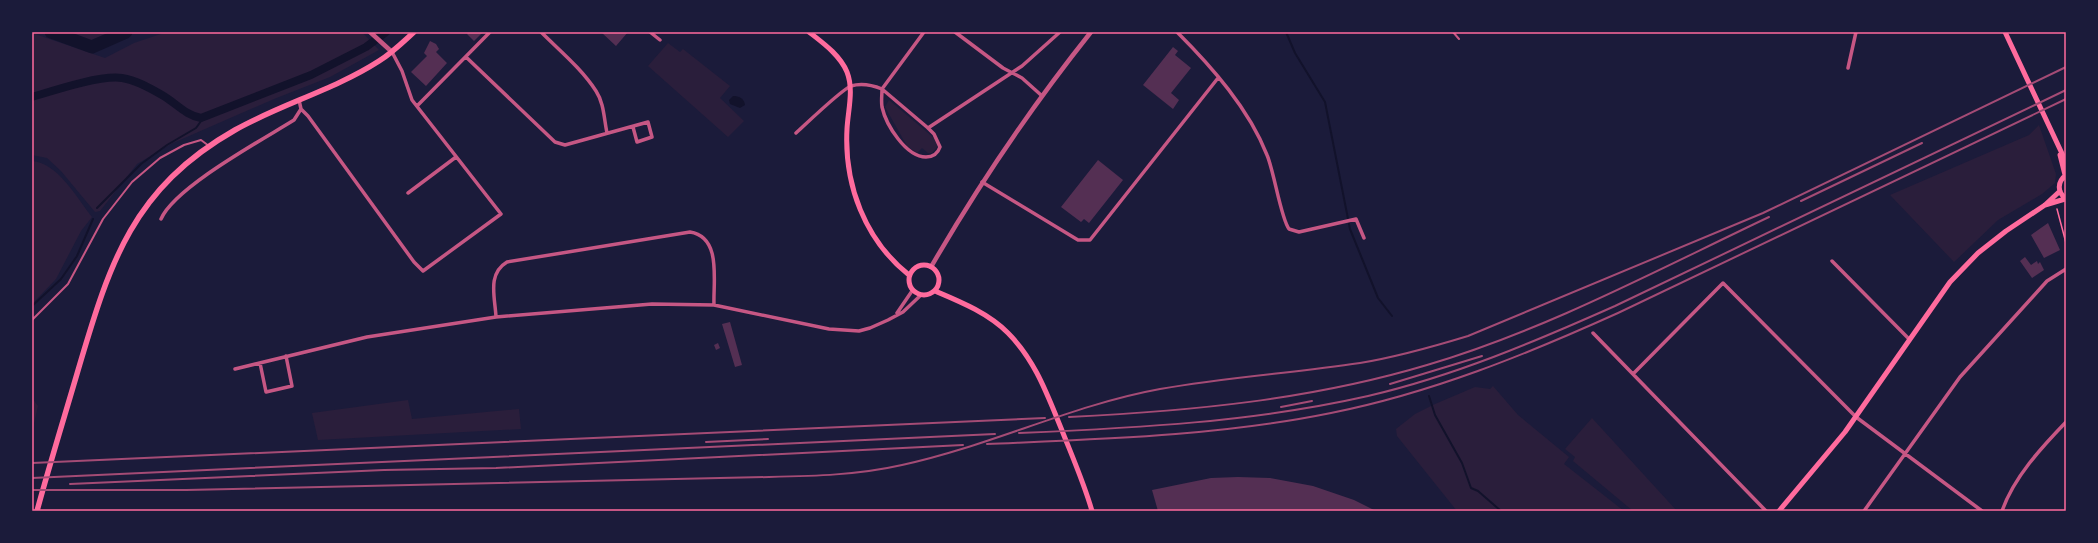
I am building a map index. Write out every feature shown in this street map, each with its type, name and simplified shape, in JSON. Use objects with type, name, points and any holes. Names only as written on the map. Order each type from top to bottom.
[{"type":"main road","points":[[37,511],[101,294],[120,248],[131,228],[161,188],[186,163],[209,146],[260,117],[365,69],[392,52],[414,32]]},
{"type":"main road","points":[[809,32],[831,50],[842,63],[846,71],[850,86],[846,152],[858,204],[876,242],[888,257],[909,275]]},
{"type":"main road","points":[[2007,33],[2046,122],[2066,162]]},
{"type":"main road","points":[[2045,205],[2066,199],[2060,191],[2060,182],[2066,175],[2060,152]]},
{"type":"main road","points":[[1779,511],[1856,417],[1950,282],[1978,252],[2006,230],[2045,205],[2060,191]]},
{"type":"main road","points":[[924,264],[931,267],[939,278],[938,285],[935,290],[927,295],[921,295],[912,290],[908,283],[909,275],[916,266],[924,264]]},
{"type":"main road","points":[[935,290],[986,315],[1008,332],[1023,350],[1041,380],[1084,485],[1092,511]]},
{"type":"street","points":[[299,100],[301,109],[308,116],[414,262],[423,271],[501,214],[412,100],[402,71],[392,52],[385,44],[370,32]]},
{"type":"street","points":[[417,106],[490,32]]},
{"type":"street","points":[[541,32],[580,72],[596,91],[603,108],[607,133]]},
{"type":"street","points":[[650,32],[660,40]]},
{"type":"street","points":[[796,133],[850,86],[864,84],[882,89],[928,128],[940,144],[937,152],[931,156],[922,157],[906,149],[883,112],[882,89],[924,32]]},
{"type":"street","points":[[954,32],[1011,73],[1022,78],[1041,95]]},
{"type":"street","points":[[928,128],[1022,66],[1060,32]]},
{"type":"street","points":[[931,267],[982,182],[1041,95],[1091,32]]},
{"type":"street","points":[[1177,32],[1218,78],[1247,117],[1263,145],[1270,162],[1289,229],[1299,232],[1356,219],[1364,238]]},
{"type":"street","points":[[1848,68],[1856,32]]},
{"type":"street","points":[[466,57],[555,142],[565,145],[648,122],[652,137],[637,142],[632,127]]},
{"type":"street","points":[[982,182],[1078,240],[1090,240],[1218,78]]},
{"type":"street","points":[[161,219],[167,207],[182,193],[205,176],[294,120],[301,109]]},
{"type":"street","points":[[408,193],[456,157]]},
{"type":"street","points":[[496,317],[493,287],[494,277],[498,268],[507,262],[690,232],[699,233],[710,244],[713,253],[714,305]]},
{"type":"street","points":[[1832,261],[1910,339]]},
{"type":"street","points":[[1864,511],[1906,454],[1920,430],[1960,377],[2003,327],[2047,281],[2066,269]]},
{"type":"street","points":[[1633,374],[1723,283],[1856,417],[1982,511]]},
{"type":"street","points":[[896,314],[912,290]]},
{"type":"street","points":[[235,368],[367,337],[496,317],[652,304],[714,305],[841,331],[870,328],[896,314],[903,312],[921,295]]},
{"type":"street","points":[[1593,333],[1766,511]]},
{"type":"street","points":[[260,363],[266,392],[292,386],[286,356]]},
{"type":"street","points":[[2002,511],[2007,496],[2026,468],[2066,422]]},
{"type":"lane","points":[[1453,32],[1459,39]]},
{"type":"lane","points":[[32,320],[68,284],[103,219],[140,175],[160,158],[184,145],[201,140],[209,146]]},
{"type":"path","points":[[2057,208],[2066,243]]},
{"type":"shaded area","points":[[70,32],[111,32],[91,40]]},
{"type":"shaded area","points":[[167,32],[362,32],[379,50],[330,77],[274,99],[173,143],[137,164],[100,211],[95,212],[61,171],[47,158],[32,155],[32,33],[105,58],[134,43]]},
{"type":"shaded area","points":[[668,43],[680,52],[683,49],[730,86],[720,98],[744,121],[728,137],[648,66]]},
{"type":"shaded area","points":[[733,96],[741,98],[745,105],[740,108],[730,104],[729,100]]},
{"type":"shaded area","points":[[889,100],[934,138],[938,146],[932,153],[928,153],[922,148],[917,153],[907,146],[885,107]]},
{"type":"shaded area","points":[[2039,125],[2056,174],[2055,183],[2042,194],[1998,220],[1954,262],[1890,195],[2029,135]]},
{"type":"shaded area","points":[[32,161],[41,163],[58,175],[73,191],[92,217],[81,231],[56,279],[32,304]]},
{"type":"shaded area","points":[[1493,386],[1518,415],[1569,457],[1564,464],[1624,511],[1457,511],[1397,436],[1396,429],[1415,414],[1435,404],[1475,387],[1490,389]]},
{"type":"shaded area","points":[[32,398],[38,406],[32,432]]},
{"type":"shaded area","points":[[408,400],[412,419],[519,409],[521,429],[318,440],[312,413]]},
{"type":"shaded area","points":[[1592,418],[1677,511],[1633,511],[1573,461],[1575,457],[1565,449]]},
{"type":"building","points":[[469,32],[483,32],[474,41],[467,34]]},
{"type":"building","points":[[601,32],[628,32],[616,46]]},
{"type":"building","points":[[430,41],[436,44],[439,49],[436,52],[447,63],[426,86],[411,72],[427,56],[424,53]]},
{"type":"building","points":[[1173,47],[1178,51],[1175,55],[1191,68],[1171,93],[1179,100],[1173,109],[1143,85]]},
{"type":"building","points":[[1098,160],[1123,180],[1089,223],[1084,219],[1081,222],[1061,207]]},
{"type":"building","points":[[2048,223],[2060,250],[2044,258],[2031,235]]},
{"type":"building","points":[[2025,257],[2031,265],[2037,261],[2038,264],[2040,262],[2044,270],[2032,278],[2020,261]]},
{"type":"building","points":[[730,322],[742,365],[735,367],[722,324]]},
{"type":"building","points":[[718,343],[720,348],[716,350],[714,345]]},
{"type":"building","points":[[1211,478],[1270,478],[1313,486],[1354,500],[1376,511],[1158,511],[1152,490]]},
{"type":"waterway","points":[[51,32],[92,47],[126,32]]},
{"type":"waterway","points":[[32,97],[90,81],[122,78],[148,87],[167,98],[185,112],[201,118],[311,75],[366,47],[386,32]]},
{"type":"waterway","points":[[1286,32],[1295,53],[1325,102],[1350,229],[1378,298],[1392,316]]},
{"type":"waterway","points":[[97,208],[141,164],[167,145],[196,128],[204,117]]},
{"type":"waterway","points":[[32,306],[61,279],[77,256],[93,219]]},
{"type":"waterway","points":[[1429,396],[1435,415],[1462,463],[1471,488],[1478,491],[1501,511]]},
{"type":"railway","points":[[32,490],[186,490],[786,477],[852,473],[902,465],[935,457],[1063,415],[1127,396],[1210,381],[1360,363],[1387,358],[1468,336],[1763,213],[2066,67]]},
{"type":"railway","points":[[1019,433],[1151,426],[1238,418],[1325,405],[1368,396],[1431,379],[1524,345],[1615,306],[2066,90]]},
{"type":"railway","points":[[987,444],[1160,435],[1246,427],[1288,421],[1368,405],[1441,384],[1548,344],[1618,313],[2066,99]]},
{"type":"railway","points":[[1801,201],[1922,143]]},
{"type":"railway","points":[[1069,417],[1160,411],[1250,402],[1339,387],[1427,365],[1515,335],[1558,317],[1601,298],[1769,217]]},
{"type":"railway","points":[[1390,384],[1482,356]]},
{"type":"railway","points":[[1281,407],[1312,401]]},
{"type":"railway","points":[[32,463],[1045,418]]},
{"type":"railway","points":[[32,478],[995,434]]},
{"type":"railway","points":[[706,442],[768,439]]},
{"type":"railway","points":[[70,484],[384,470],[496,468],[963,445]]}]
